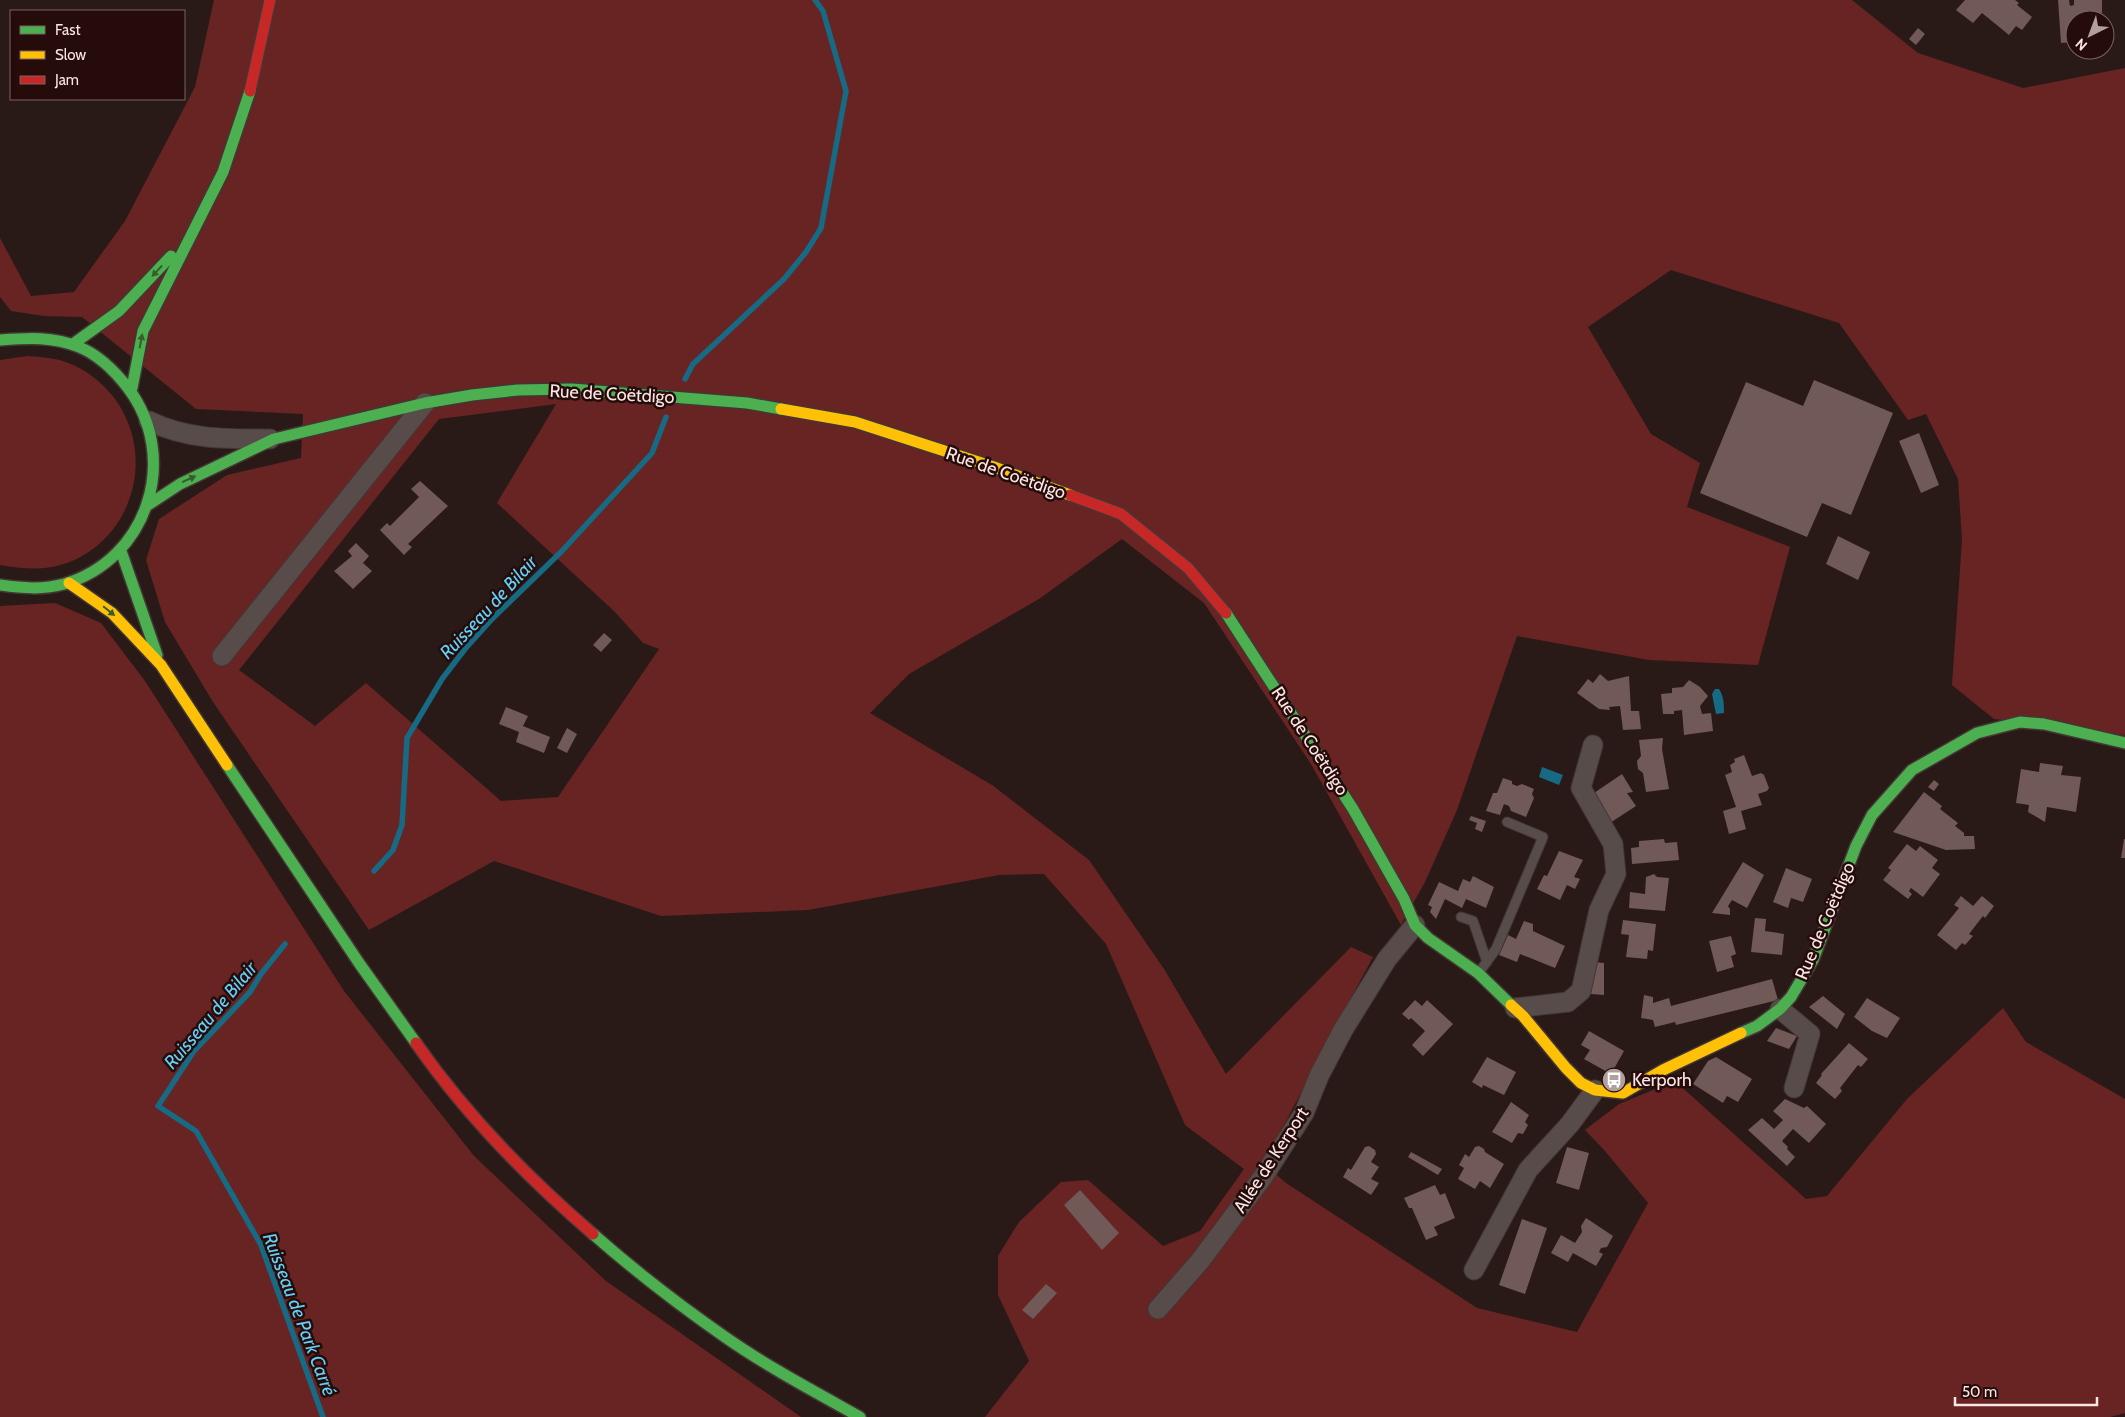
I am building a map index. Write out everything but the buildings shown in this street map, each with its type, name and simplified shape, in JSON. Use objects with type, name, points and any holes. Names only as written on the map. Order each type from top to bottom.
[{"type":"street","points":[[132,388],[143,331],[223,172],[247,104],[270,0]]},
{"type":"street","points":[[73,344],[119,311],[190,236]]},
{"type":"street","points":[[6,326],[19,338]]},
{"type":"street","points":[[0,340],[36,336],[73,344],[105,362],[132,388],[149,421],[156,458],[153,491],[148,505],[141,523],[121,551],[97,570],[70,583],[33,589],[0,585]]},
{"type":"street","name":"Rue de Coëtdigo","points":[[148,505],[180,484],[274,439],[426,403],[518,390],[572,389],[748,403],[855,422],[994,467],[1121,514],[1188,568],[1222,607],[1354,809],[1404,899],[1415,925],[1428,938],[1478,973],[1515,1008],[1566,1068],[1581,1083],[1595,1090],[1623,1093],[1663,1070],[1757,1026],[1780,1009],[1791,997],[1813,960],[1856,846],[1872,815],[1912,770],[1977,733],[2020,722],[2044,724],[2125,743]]},
{"type":"street","points":[[222,656],[426,403]]},
{"type":"street","name":"Rue de Coëtdigo","points":[[149,421],[166,429],[207,438],[274,439]]},
{"type":"street","points":[[121,551],[161,665]]},
{"type":"street","points":[[70,583],[112,613],[161,665],[364,971],[420,1049],[483,1126],[551,1198],[637,1272],[726,1338],[788,1377],[860,1417]]},
{"type":"street","points":[[1515,1008],[1568,1002],[1581,991],[1599,910],[1616,874],[1613,844],[1582,788],[1593,745]]},
{"type":"street","name":"Allée de Kerport","points":[[1158,1309],[1200,1261],[1263,1177],[1304,1113],[1319,1076],[1343,1030],[1387,959],[1415,925]]},
{"type":"street","points":[[1780,1009],[1810,1034],[1794,1088]]},
{"type":"street","points":[[1474,1270],[1528,1170],[1570,1124],[1595,1090]]},
{"type":"lane","points":[[1478,973],[1496,949],[1543,837],[1507,822]]},
{"type":"lane","points":[[1460,917],[1473,921],[1486,962]]},
{"type":"shaded area","points":[[214,0],[1852,0],[1918,53],[2023,88],[2125,68],[2125,735],[1994,719],[1952,685],[1962,540],[1958,479],[1926,414],[1908,420],[1839,323],[1671,270],[1588,327],[1651,434],[1700,463],[1687,507],[1790,547],[1758,665],[1649,660],[1517,636],[1457,810],[1425,882],[1401,925],[1311,764],[1204,603],[1122,539],[1039,599],[909,674],[870,713],[992,785],[1089,860],[1164,969],[1226,1074],[1351,947],[1373,957],[1263,1163],[1286,1183],[1477,1308],[1577,1332],[1648,1203],[1585,1130],[1619,1104],[1675,1081],[1806,1199],[1827,1196],[1907,1099],[2003,1008],[2026,1042],[2125,1099],[2125,1413],[2110,1417],[985,1417],[1029,1361],[998,1295],[998,1256],[1019,1222],[1061,1182],[1088,1180],[1163,1246],[1200,1231],[1244,1169],[1185,1125],[1106,944],[1044,874],[999,875],[808,910],[661,916],[494,861],[369,930],[213,702],[165,622],[146,560],[159,519],[227,475],[301,458],[303,414],[196,409],[82,317],[44,316],[11,311],[0,297],[0,238],[31,296],[74,292],[125,221],[195,87]],"holes":[[[556,404],[497,503],[614,611],[643,643],[659,649],[558,797],[501,801],[366,683],[315,726],[239,670],[439,419]]]},
{"type":"shaded area","points":[[27,356],[66,362],[84,370],[95,378],[115,399],[127,421],[134,445],[135,469],[132,493],[122,515],[109,535],[90,551],[67,563],[42,568],[0,565],[0,360]]},
{"type":"shaded area","points":[[55,603],[101,623],[145,681],[344,991],[474,1156],[606,1281],[801,1417],[0,1417],[0,606]]},
{"type":"water","points":[[1715,689],[1719,689],[1722,695],[1724,713],[1716,714],[1712,694]]},
{"type":"water","points":[[1542,767],[1563,775],[1559,785],[1539,777]]},
{"type":"waterway","name":"Ruisseau de Bilair","points":[[685,379],[693,364],[784,279],[806,252],[821,228],[846,91],[823,11],[815,0]]},
{"type":"waterway","name":"Ruisseau de Bilair","points":[[374,871],[393,850],[402,825],[407,738],[442,679],[465,649],[493,618],[561,552],[652,453],[666,417]]},
{"type":"waterway","name":"Ruisseau de Park Carré","points":[[285,944],[261,974],[250,992],[194,1051],[158,1106],[196,1131],[261,1245],[323,1417]]},
{"type":"traffic: fast","points":[[132,388],[143,331],[223,172],[250,91]]},
{"type":"traffic: fast","points":[[73,344],[119,311],[171,256]]},
{"type":"traffic: fast","points":[[0,340],[30,338],[50,339],[69,343],[86,350],[106,364],[128,388],[144,415],[152,444],[153,474],[147,502],[135,529],[117,553],[93,571],[64,584],[48,587],[24,588],[0,585]]},
{"type":"traffic: fast","points":[[148,505],[180,484],[274,439],[425,403],[472,395],[518,390],[572,389],[747,403],[781,409]]},
{"type":"traffic: fast","points":[[121,551],[157,655]]},
{"type":"traffic: fast","points":[[1226,613],[1353,809],[1404,899],[1415,925],[1428,938],[1478,973],[1511,1005]]},
{"type":"traffic: fast","points":[[1741,1033],[1757,1026],[1780,1009],[1791,997],[1813,960],[1856,846],[1872,815],[1912,770],[1977,733],[2020,722],[2044,724],[2125,743]]},
{"type":"traffic: fast","points":[[227,765],[359,963],[416,1043]]},
{"type":"traffic: fast","points":[[593,1234],[691,1313],[741,1348],[860,1417]]},
{"type":"traffic: slow","points":[[781,409],[855,422],[994,467],[1070,495]]},
{"type":"traffic: slow","points":[[69,583],[112,613],[161,665],[227,765]]},
{"type":"traffic: slow","points":[[1511,1005],[1523,1016],[1566,1068],[1581,1083],[1595,1090],[1623,1093],[1663,1070],[1741,1033]]},
{"type":"traffic: jam","points":[[250,91],[270,0]]},
{"type":"traffic: jam","points":[[1070,495],[1121,514],[1188,568],[1226,613]]},
{"type":"traffic: jam","points":[[416,1043],[455,1094],[498,1144],[545,1191],[593,1234]]},
{"type":"place","name":"Kerporh","points":[[1614,1080]]}]
